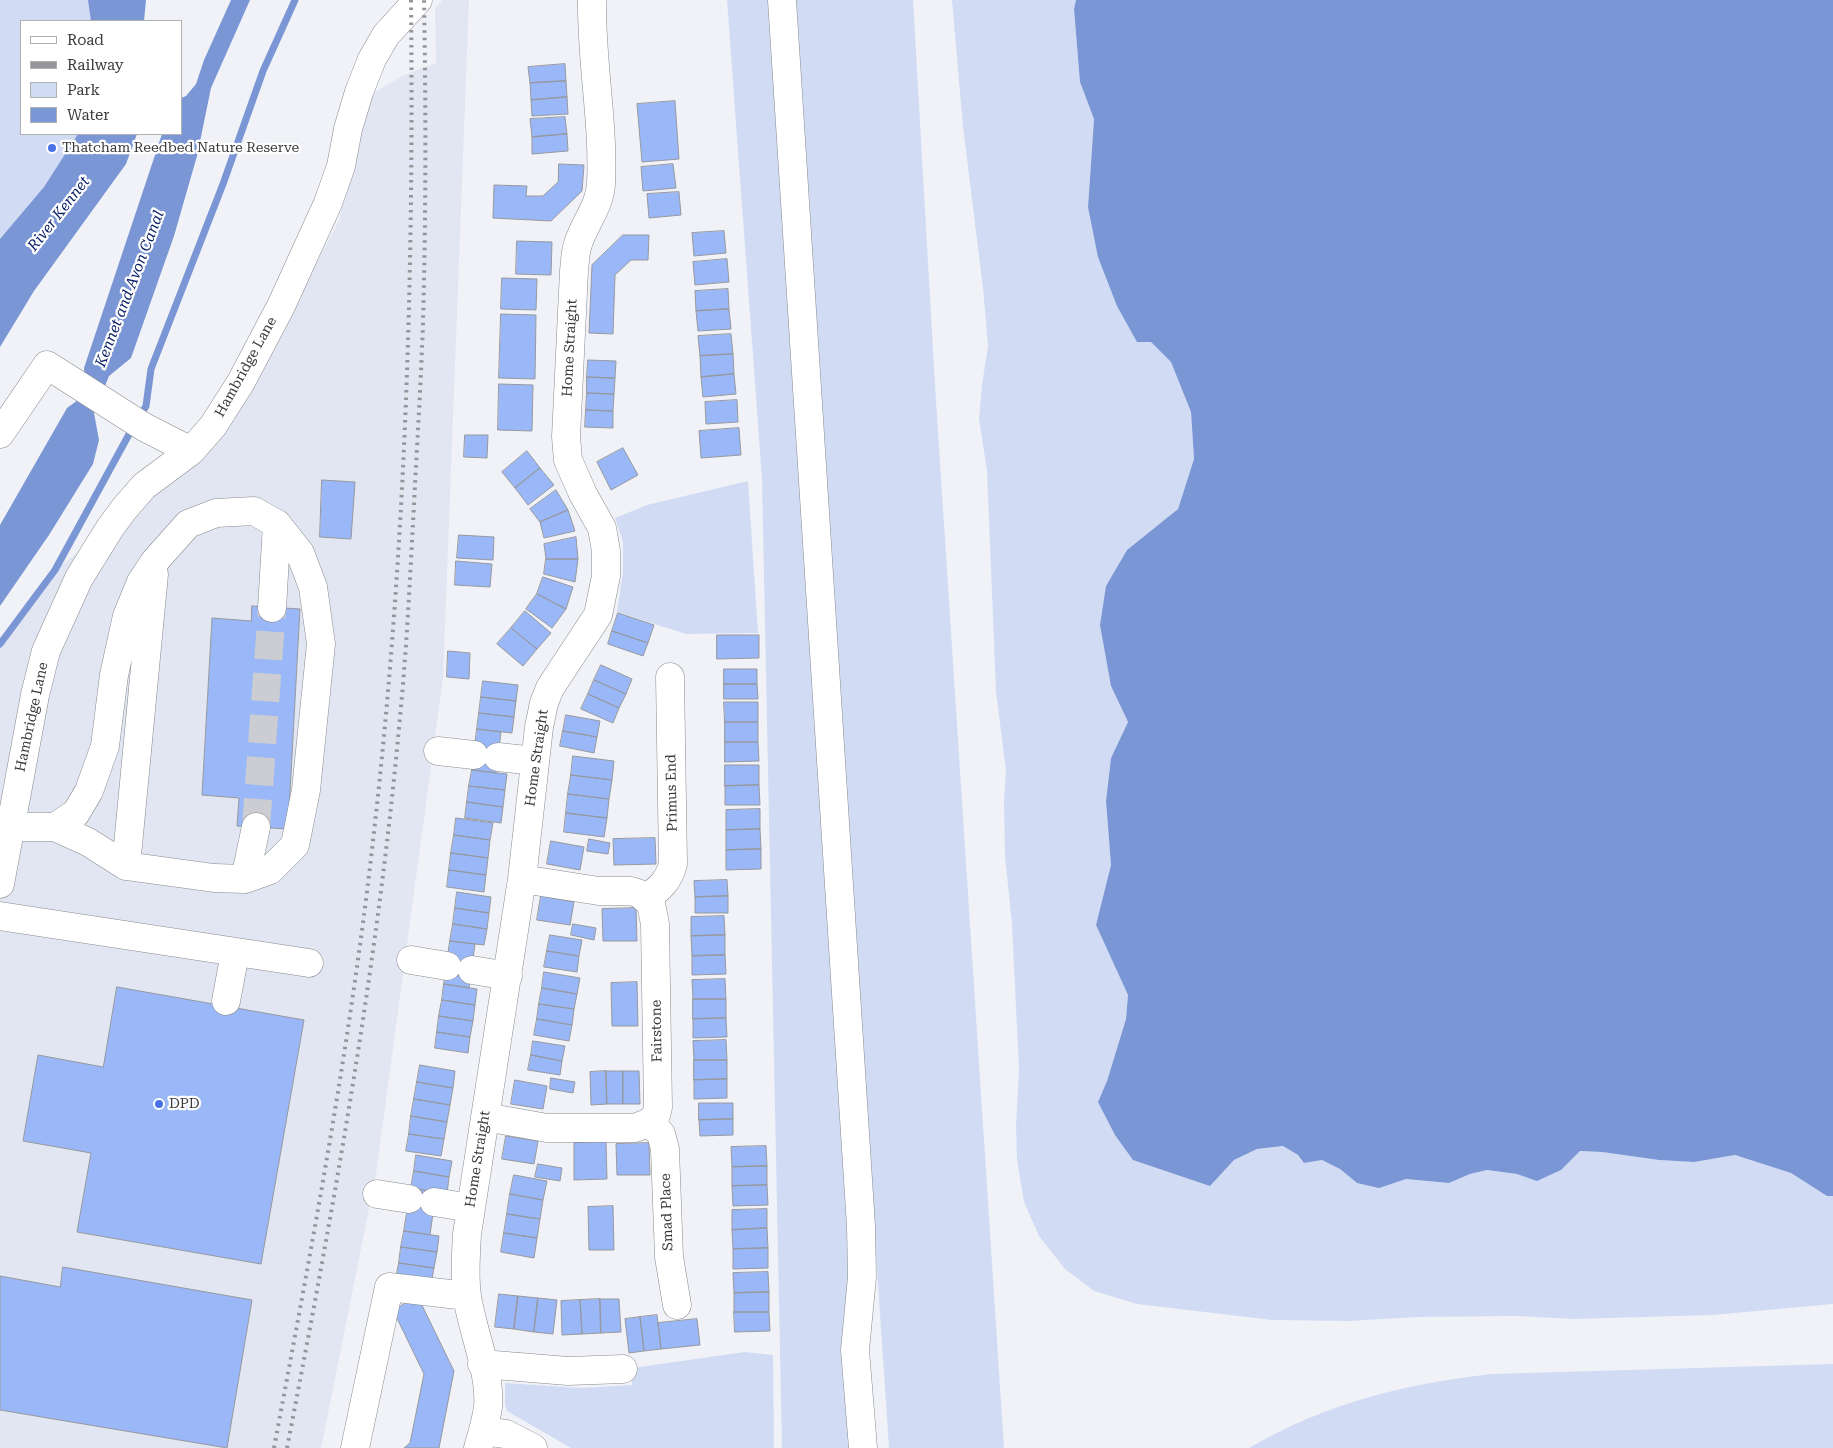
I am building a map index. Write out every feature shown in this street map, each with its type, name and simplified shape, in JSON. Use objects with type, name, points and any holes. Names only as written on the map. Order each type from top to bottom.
[{"type":"street","name":"Hambridge Lane","points":[[0,884],[34,695],[46,651],[79,578],[124,509],[144,486],[191,451],[213,426],[236,389],[281,306],[328,203],[341,166],[348,129],[359,92],[372,59],[386,35],[418,0]]},
{"type":"street","name":"Home Straight","points":[[480,1440],[488,1406],[486,1383],[467,1296],[465,1272],[467,1234],[522,879],[535,761],[544,703],[550,688],[598,615],[606,576],[606,551],[602,528],[583,494],[568,460],[566,437],[574,271],[578,244],[591,219],[601,186],[601,143],[591,33],[592,0]]},
{"type":"street","points":[[782,0],[861,1226],[862,1277],[855,1350],[863,1448]]},
{"type":"street","points":[[0,434],[47,365],[135,421],[191,451]]},
{"type":"street","points":[[11,826],[55,827],[88,842],[126,866],[214,878],[245,879],[270,870],[295,845],[306,790],[321,644],[314,588],[300,553],[277,524],[254,511],[216,513],[188,524],[155,561],[141,582],[127,616],[114,674],[105,746],[89,791],[76,813],[55,827]]},
{"type":"street","points":[[272,608],[277,524]]},
{"type":"street","points":[[126,866],[155,561]]},
{"type":"street","name":"Primus End","points":[[646,898],[660,888],[670,874],[673,864],[670,677]]},
{"type":"street","points":[[438,751],[535,761]]},
{"type":"street","points":[[245,879],[256,827]]},
{"type":"street","points":[[522,879],[599,891],[631,891],[646,898]]},
{"type":"street","name":"Fairstone","points":[[646,898],[651,904],[655,924],[658,1097],[656,1115],[650,1122]]},
{"type":"street","points":[[0,916],[309,963]]},
{"type":"street","points":[[226,1001],[236,953]]},
{"type":"street","points":[[411,960],[508,976]]},
{"type":"street","points":[[485,1117],[547,1128],[570,1129],[635,1128],[650,1122]]},
{"type":"street","name":"Smad Place","points":[[650,1122],[661,1134],[665,1149],[669,1257],[677,1305]]},
{"type":"street","points":[[378,1194],[471,1208]]},
{"type":"street","points":[[355,1448],[389,1287],[467,1296]]},
{"type":"street","points":[[482,1364],[568,1371],[623,1369]]},
{"type":"street","points":[[480,1440],[506,1434],[533,1448]]},
{"type":"shaded area","points":[[442,0],[469,0],[443,678],[376,1174],[321,1448],[0,1448],[0,644],[55,570],[110,528],[246,393],[339,221],[364,99],[402,76],[436,63],[435,9]]},
{"type":"green space","name":"Thatcham Reedbed Nature Reserve","points":[[0,0],[116,0],[117,20],[20,20],[20,135],[110,135],[0,289]]},
{"type":"green space","points":[[727,0],[778,0],[854,1191],[857,1448],[782,1448],[762,479]]},
{"type":"green space","points":[[792,0],[913,0],[935,385],[1004,1448],[889,1448]]},
{"type":"green space","points":[[952,0],[1076,0],[1074,9],[1080,82],[1094,119],[1088,207],[1151,342],[1171,362],[1191,412],[1194,459],[1178,509],[1127,550],[1111,686],[1128,722],[1111,758],[1106,801],[1111,865],[1096,925],[1128,995],[1126,1019],[1107,1081],[1098,1102],[1210,1186],[1234,1160],[1257,1149],[1283,1146],[1298,1155],[1304,1163],[1322,1160],[1340,1169],[1357,1183],[1379,1187],[1406,1179],[1449,1183],[1470,1174],[1487,1170],[1517,1174],[1537,1180],[1561,1170],[1580,1151],[1694,1162],[1735,1155],[1791,1173],[1827,1196],[1833,1196],[1833,1304],[1713,1315],[1573,1319],[1517,1316],[1416,1317],[1349,1321],[1272,1320],[1137,1304],[1094,1291],[1065,1269],[1039,1236],[1024,1202],[1017,1160],[1016,1126],[1019,1070],[1012,924],[1005,856],[1004,800],[1006,771],[996,692],[987,471],[979,419],[988,346],[983,288],[963,127]]},
{"type":"green space","points":[[748,481],[758,633],[686,634],[617,612],[623,572],[623,542],[615,518],[647,505]]},
{"type":"green space","points":[[745,1352],[773,1355],[774,1448],[571,1448],[507,1411],[505,1404],[505,1383],[581,1388],[632,1385],[632,1368]]},
{"type":"green space","points":[[1833,1364],[1833,1448],[1249,1448],[1278,1432],[1337,1407],[1397,1390],[1459,1378],[1492,1374]]},
{"type":"water","points":[[88,0],[146,0],[144,20],[91,20]]},
{"type":"water","name":"Kennet and Avon Canal","points":[[231,0],[250,0],[211,88],[197,156],[174,236],[131,358],[109,376],[94,413],[99,440],[93,464],[49,535],[0,606],[0,525],[67,408],[78,400],[86,389],[84,368],[162,135],[182,135],[182,98],[186,96],[196,84],[204,60]]},
{"type":"water","points":[[1076,0],[1833,0],[1833,1196],[1827,1196],[1791,1173],[1735,1155],[1694,1162],[1580,1151],[1561,1170],[1537,1181],[1517,1174],[1487,1170],[1470,1174],[1449,1183],[1406,1179],[1379,1188],[1357,1183],[1340,1169],[1322,1160],[1304,1163],[1298,1155],[1283,1146],[1257,1149],[1234,1160],[1210,1186],[1133,1160],[1115,1135],[1098,1102],[1107,1081],[1126,1019],[1128,995],[1096,925],[1111,865],[1106,801],[1111,758],[1128,722],[1111,686],[1100,625],[1106,586],[1127,550],[1178,509],[1194,459],[1191,412],[1171,362],[1151,342],[1137,342],[1117,306],[1098,257],[1088,207],[1094,119],[1080,82],[1074,9]]},
{"type":"water","name":"River Kennet","points":[[77,135],[137,135],[126,164],[34,291],[0,347],[0,239],[44,187]]},
{"type":"building","points":[[565,64],[566,81],[530,83],[528,67]]},
{"type":"building","points":[[566,81],[567,97],[531,100],[530,83]]},
{"type":"building","points":[[567,97],[568,114],[532,116],[531,100]]},
{"type":"building","points":[[675,101],[679,159],[642,162],[637,104]]},
{"type":"building","points":[[565,117],[567,134],[532,137],[530,119]]},
{"type":"building","points":[[567,134],[568,151],[532,154],[532,137]]},
{"type":"building","points":[[559,164],[584,165],[582,191],[551,221],[493,218],[494,185],[527,186],[526,196],[543,196],[558,182]]},
{"type":"building","points":[[673,164],[676,188],[643,191],[641,167]]},
{"type":"building","points":[[679,192],[681,215],[649,218],[647,194]]},
{"type":"building","points":[[724,231],[726,253],[694,256],[692,233]]},
{"type":"building","points":[[623,235],[649,235],[648,260],[631,260],[615,275],[613,334],[589,333],[592,265]]},
{"type":"building","points":[[517,241],[552,242],[551,275],[516,274]]},
{"type":"building","points":[[727,259],[729,282],[695,285],[693,262]]},
{"type":"building","points":[[502,278],[537,279],[536,310],[501,309]]},
{"type":"building","points":[[728,289],[729,309],[696,311],[695,291]]},
{"type":"building","points":[[729,309],[731,329],[698,331],[696,311]]},
{"type":"building","points":[[501,314],[536,315],[535,379],[499,378]]},
{"type":"building","points":[[731,334],[733,354],[700,356],[698,336]]},
{"type":"building","points":[[733,354],[734,374],[701,377],[700,356]]},
{"type":"building","points":[[588,360],[616,361],[615,378],[587,377]]},
{"type":"building","points":[[734,374],[736,394],[703,397],[701,377]]},
{"type":"building","points":[[587,377],[615,378],[614,394],[587,393]]},
{"type":"building","points":[[499,384],[533,385],[532,431],[498,430]]},
{"type":"building","points":[[587,393],[614,394],[613,411],[586,410]]},
{"type":"building","points":[[737,400],[738,422],[706,424],[705,402]]},
{"type":"building","points":[[586,410],[613,411],[613,428],[585,427]]},
{"type":"building","points":[[739,428],[741,455],[701,458],[699,431]]},
{"type":"building","points":[[465,435],[488,435],[487,458],[464,457]]},
{"type":"building","points":[[623,448],[638,475],[611,490],[597,462]]},
{"type":"building","points":[[527,451],[540,468],[515,488],[502,472]]},
{"type":"building","points":[[540,468],[554,485],[528,505],[515,488]]},
{"type":"building","points":[[322,480],[355,482],[351,539],[320,537]]},
{"type":"building","points":[[556,490],[568,510],[540,522],[530,509]]},
{"type":"building","points":[[568,510],[575,531],[544,538],[540,522]]},
{"type":"building","points":[[459,535],[494,537],[493,560],[457,558]]},
{"type":"building","points":[[576,537],[578,559],[546,559],[544,544]]},
{"type":"building","points":[[546,559],[578,559],[575,582],[544,574]]},
{"type":"building","points":[[456,561],[492,564],[490,587],[455,585]]},
{"type":"building","points":[[543,577],[573,587],[566,609],[537,594]]},
{"type":"building","points":[[537,594],[566,609],[552,628],[526,609]]},
{"type":"building","points":[[252,606],[300,609],[288,829],[237,826],[239,798],[202,795],[212,618],[251,621]]},
{"type":"building","points":[[525,611],[551,633],[537,649],[511,628]]},
{"type":"building","points":[[618,613],[654,625],[648,643],[612,631]]},
{"type":"building","points":[[511,628],[537,649],[523,666],[497,644]]},
{"type":"building","points":[[612,631],[648,643],[643,656],[608,644]]},
{"type":"building","points":[[717,635],[759,635],[759,658],[717,659]]},
{"type":"building","points":[[448,651],[470,653],[469,679],[447,677]]},
{"type":"building","points":[[601,665],[632,679],[626,694],[594,680]]},
{"type":"building","points":[[724,669],[757,669],[757,684],[724,684]]},
{"type":"building","points":[[594,680],[626,694],[619,708],[588,694]]},
{"type":"building","points":[[483,681],[518,685],[516,701],[481,697]]},
{"type":"building","points":[[724,684],[757,684],[758,699],[724,699]]},
{"type":"building","points":[[588,694],[619,708],[613,723],[581,709]]},
{"type":"building","points":[[481,697],[516,701],[514,717],[479,713]]},
{"type":"building","points":[[724,702],[758,702],[758,722],[725,722]]},
{"type":"building","points":[[479,713],[514,717],[512,733],[477,729]]},
{"type":"building","points":[[566,715],[600,721],[597,737],[563,731]]},
{"type":"building","points":[[725,722],[758,722],[758,742],[725,742]]},
{"type":"building","points":[[477,729],[501,732],[496,773],[472,770]]},
{"type":"building","points":[[563,731],[597,737],[594,753],[560,746]]},
{"type":"building","points":[[725,742],[758,742],[759,761],[725,762]]},
{"type":"building","points":[[573,756],[614,761],[612,780],[571,775]]},
{"type":"building","points":[[725,765],[759,765],[759,785],[725,786]]},
{"type":"building","points":[[472,770],[507,774],[505,790],[469,786]]},
{"type":"building","points":[[571,775],[612,780],[609,799],[568,794]]},
{"type":"building","points":[[759,785],[760,805],[725,805],[725,786]]},
{"type":"building","points":[[469,786],[505,790],[503,807],[467,802]]},
{"type":"building","points":[[568,794],[609,799],[607,818],[566,813]]},
{"type":"building","points":[[467,802],[503,807],[501,823],[465,818]]},
{"type":"building","points":[[760,809],[760,829],[726,830],[726,810]]},
{"type":"building","points":[[566,813],[607,818],[604,837],[564,832]]},
{"type":"building","points":[[456,818],[493,823],[490,840],[454,835]]},
{"type":"building","points":[[760,829],[761,849],[726,850],[726,830]]},
{"type":"building","points":[[454,835],[490,840],[488,858],[451,853]]},
{"type":"building","points":[[655,838],[656,864],[614,865],[613,839]]},
{"type":"building","points":[[589,839],[610,843],[608,854],[587,851]]},
{"type":"building","points":[[551,841],[584,847],[580,870],[547,864]]},
{"type":"building","points":[[761,849],[761,869],[726,870],[726,850]]},
{"type":"building","points":[[451,853],[488,858],[486,875],[449,870]]},
{"type":"building","points":[[449,870],[486,875],[484,892],[447,887]]},
{"type":"building","points":[[727,880],[728,896],[695,897],[694,881]]},
{"type":"building","points":[[457,892],[491,897],[489,913],[455,908]]},
{"type":"building","points":[[541,896],[574,902],[570,925],[537,920]]},
{"type":"building","points":[[728,896],[728,913],[695,913],[695,897]]},
{"type":"building","points":[[455,908],[489,913],[487,929],[453,924]]},
{"type":"building","points":[[636,908],[637,941],[603,941],[602,909]]},
{"type":"building","points":[[724,916],[725,935],[691,936],[691,917]]},
{"type":"building","points":[[453,924],[487,929],[484,945],[450,941]]},
{"type":"building","points":[[573,924],[596,928],[594,940],[571,935]]},
{"type":"building","points":[[550,935],[582,940],[579,956],[547,951]]},
{"type":"building","points":[[725,935],[725,955],[692,956],[691,936]]},
{"type":"building","points":[[450,941],[475,944],[469,988],[444,984]]},
{"type":"building","points":[[547,951],[579,956],[577,972],[544,967]]},
{"type":"building","points":[[725,955],[726,974],[692,975],[692,956]]},
{"type":"building","points":[[544,972],[580,978],[577,994],[542,988]]},
{"type":"building","points":[[725,979],[726,999],[693,999],[692,980]]},
{"type":"building","points":[[637,982],[638,1026],[612,1026],[611,983]]},
{"type":"building","points":[[444,984],[477,989],[475,1005],[442,1000]]},
{"type":"building","name":"DPD","points":[[117,987],[304,1020],[261,1264],[77,1232],[91,1153],[23,1141],[38,1055],[103,1067]]},
{"type":"building","points":[[542,988],[577,994],[574,1009],[539,1004]]},
{"type":"building","points":[[693,999],[726,999],[726,1018],[693,1019]]},
{"type":"building","points":[[442,1000],[475,1005],[473,1021],[439,1016]]},
{"type":"building","points":[[539,1004],[574,1009],[572,1025],[537,1019]]},
{"type":"building","points":[[439,1016],[473,1021],[470,1037],[437,1032]]},
{"type":"building","points":[[726,1018],[727,1037],[693,1038],[693,1019]]},
{"type":"building","points":[[537,1019],[572,1025],[569,1041],[534,1035]]},
{"type":"building","points":[[437,1032],[470,1037],[468,1053],[435,1048]]},
{"type":"building","points":[[726,1040],[727,1060],[694,1060],[693,1041]]},
{"type":"building","points":[[533,1041],[565,1046],[562,1061],[531,1055]]},
{"type":"building","points":[[531,1055],[562,1061],[560,1075],[528,1070]]},
{"type":"building","points":[[694,1060],[727,1060],[727,1079],[694,1080]]},
{"type":"building","points":[[420,1065],[455,1071],[453,1088],[417,1082]]},
{"type":"building","points":[[606,1071],[623,1071],[623,1104],[607,1104]]},
{"type":"building","points":[[606,1071],[607,1104],[591,1105],[590,1072]]},
{"type":"building","points":[[623,1071],[639,1071],[640,1104],[623,1104]]},
{"type":"building","points":[[551,1078],[575,1082],[573,1093],[550,1089]]},
{"type":"building","points":[[727,1079],[727,1098],[694,1099],[694,1080]]},
{"type":"building","points":[[515,1080],[547,1086],[543,1109],[511,1104]]},
{"type":"building","points":[[417,1082],[453,1088],[450,1105],[414,1099]]},
{"type":"building","points":[[414,1099],[450,1105],[447,1122],[411,1116]]},
{"type":"building","points":[[699,1103],[733,1103],[733,1119],[699,1120]]},
{"type":"building","points":[[411,1116],[447,1122],[444,1139],[409,1134]]},
{"type":"building","points":[[733,1119],[733,1135],[700,1136],[699,1120]]},
{"type":"building","points":[[409,1134],[444,1139],[441,1156],[406,1151]]},
{"type":"building","points":[[506,1136],[538,1141],[534,1164],[502,1159]]},
{"type":"building","points":[[606,1142],[607,1179],[574,1180],[574,1143]]},
{"type":"building","points":[[649,1143],[650,1175],[617,1175],[616,1144]]},
{"type":"building","points":[[766,1146],[767,1166],[732,1167],[731,1147]]},
{"type":"building","points":[[416,1155],[452,1161],[449,1177],[414,1171]]},
{"type":"building","points":[[538,1164],[562,1168],[560,1181],[535,1177]]},
{"type":"building","points":[[767,1166],[767,1185],[732,1186],[732,1167]]},
{"type":"building","points":[[414,1171],[449,1177],[447,1194],[411,1188]]},
{"type":"building","points":[[514,1175],[547,1181],[543,1200],[510,1194]]},
{"type":"building","points":[[767,1185],[768,1205],[733,1206],[732,1186]]},
{"type":"building","points":[[411,1188],[436,1192],[430,1235],[404,1231]]},
{"type":"building","points":[[510,1194],[543,1200],[540,1219],[507,1214]]},
{"type":"building","points":[[613,1206],[614,1250],[589,1250],[588,1207]]},
{"type":"building","points":[[767,1209],[767,1228],[732,1230],[732,1210]]},
{"type":"building","points":[[507,1214],[540,1219],[537,1238],[504,1233]]},
{"type":"building","points":[[767,1228],[768,1248],[733,1249],[732,1230]]},
{"type":"building","points":[[404,1231],[439,1236],[437,1252],[401,1247]]},
{"type":"building","points":[[504,1233],[537,1238],[534,1258],[501,1252]]},
{"type":"building","points":[[401,1247],[437,1252],[434,1268],[399,1263]]},
{"type":"building","points":[[768,1248],[768,1268],[733,1269],[733,1249]]},
{"type":"building","points":[[399,1263],[434,1268],[431,1284],[396,1279]]},
{"type":"building","points":[[63,1267],[252,1300],[227,1448],[0,1410],[0,1276],[60,1287]]},
{"type":"building","points":[[768,1272],[769,1292],[734,1293],[733,1273]]},
{"type":"building","points":[[769,1292],[769,1312],[734,1312],[734,1293]]},
{"type":"building","points":[[499,1294],[518,1296],[514,1329],[495,1327]]},
{"type":"building","points":[[518,1296],[538,1298],[534,1332],[514,1329]]},
{"type":"building","points":[[418,1297],[454,1371],[439,1448],[404,1448],[410,1443],[424,1374],[393,1310]]},
{"type":"building","points":[[538,1298],[557,1300],[553,1334],[534,1332]]},
{"type":"building","points":[[600,1299],[619,1299],[621,1332],[601,1333]]},
{"type":"building","points":[[600,1299],[601,1333],[582,1334],[580,1300]]},
{"type":"building","points":[[580,1300],[582,1334],[562,1335],[561,1301]]},
{"type":"building","points":[[734,1312],[769,1312],[770,1331],[735,1332]]},
{"type":"building","points":[[657,1315],[661,1349],[644,1351],[640,1317]]},
{"type":"building","points":[[640,1317],[644,1351],[629,1353],[625,1319]]},
{"type":"building","points":[[697,1319],[700,1345],[661,1349],[658,1323]]},
{"type":"waterway","points":[[139,418],[146,406],[151,369],[223,184],[263,71],[295,0]]},
{"type":"waterway","points":[[0,644],[55,570],[133,427]]},
{"type":"tunnel","points":[[256,827],[272,608]]},
{"type":"railway","points":[[274,1448],[342,1069],[364,917],[384,736],[400,526],[409,316],[412,105],[411,0]]},
{"type":"railway","points":[[287,1448],[353,1084],[380,901],[400,717],[405,664],[423,322],[425,242],[424,0]]},
{"type":"place","name":"Thatcham Reedbed Nature Reserve","points":[[52,148]]},
{"type":"place","name":"DPD","points":[[159,1104]]}]
